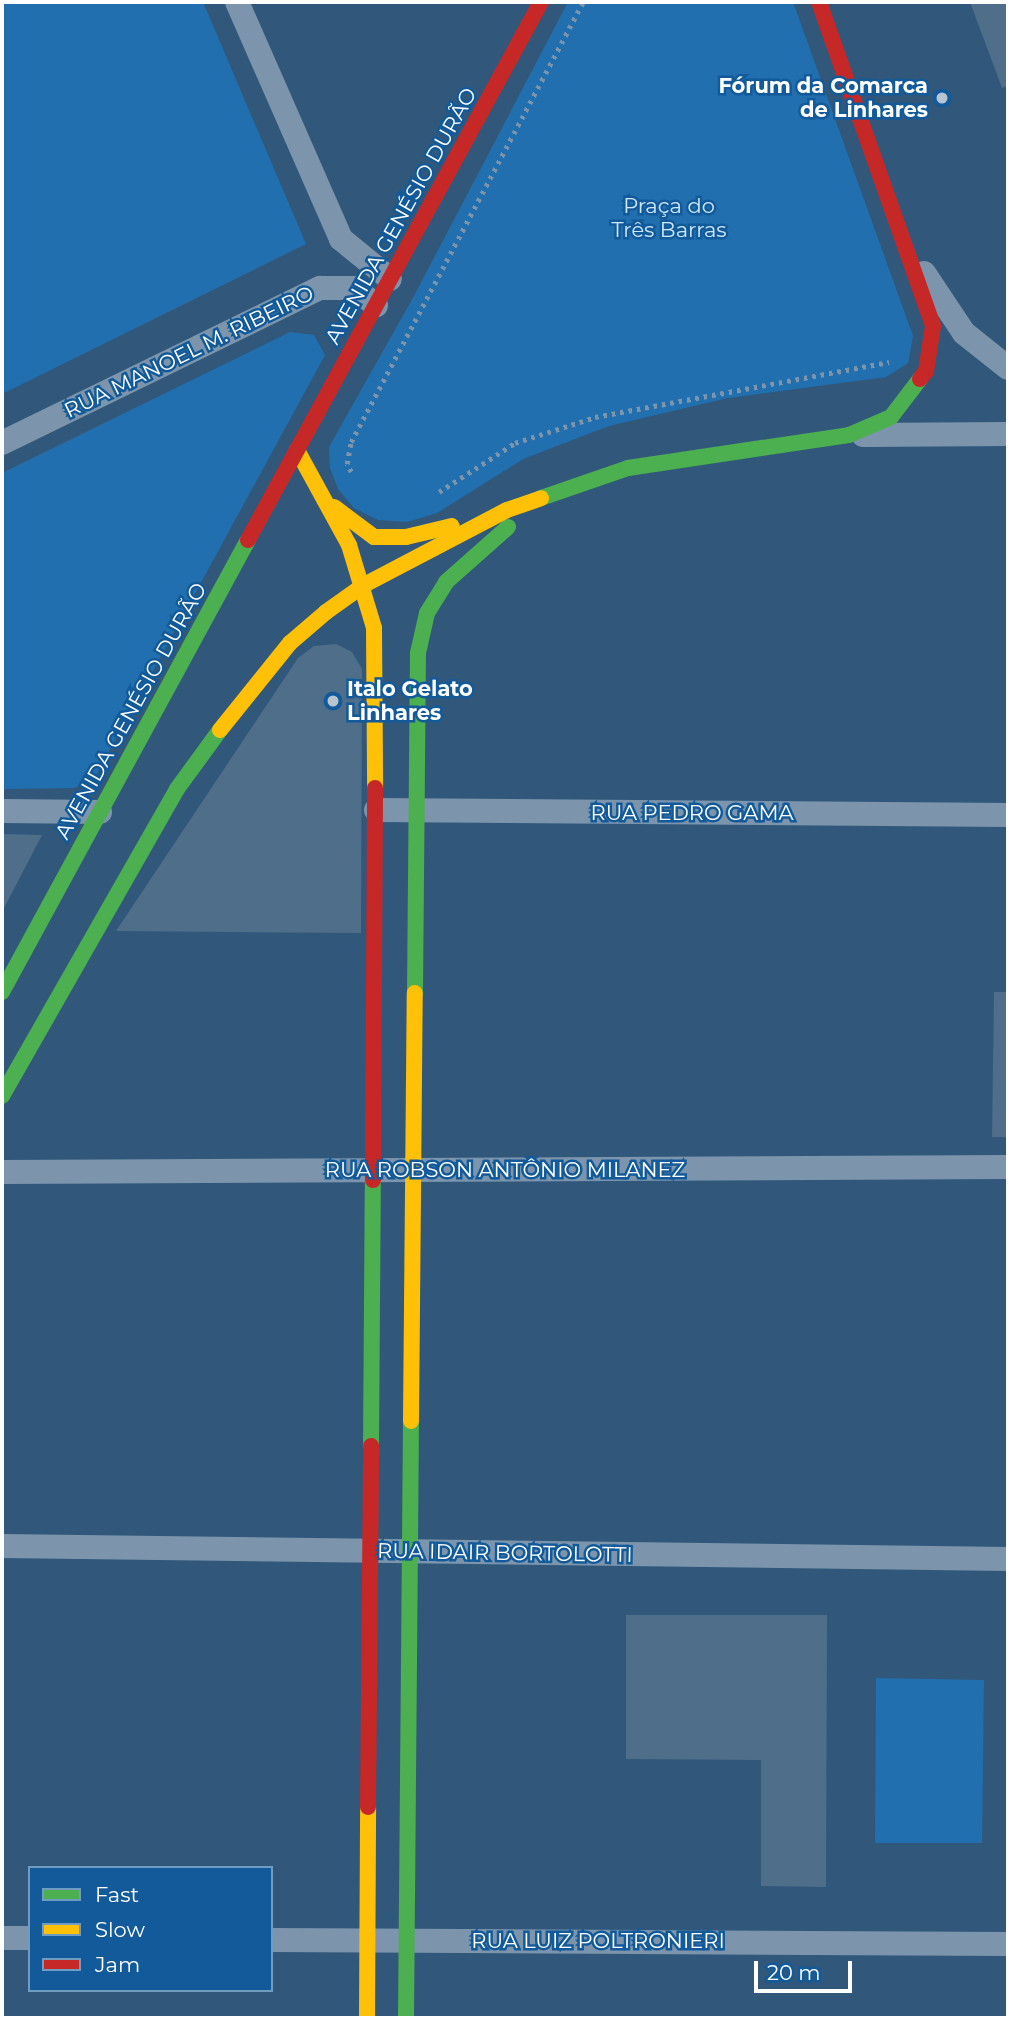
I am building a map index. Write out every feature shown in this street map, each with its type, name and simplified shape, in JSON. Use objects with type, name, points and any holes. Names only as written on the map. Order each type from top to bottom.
[{"type":"main road","points":[[317,490],[352,524],[374,537],[428,533],[507,510],[628,468],[849,435],[891,417],[926,370],[933,326],[909,250],[819,2]]},
{"type":"main road","name":"AVENIDA GENÉSIO DURÃO","points":[[2,992],[538,4]]},
{"type":"main road","points":[[297,450],[349,545],[364,585],[375,656],[367,2018]]},
{"type":"main road","points":[[406,2018],[418,653],[426,613],[446,582],[482,547],[549,496]]},
{"type":"main road","points":[[2,1096],[177,789],[290,643],[364,585],[507,510]]},
{"type":"street","points":[[237,2],[341,239],[390,279]]},
{"type":"street","points":[[909,250],[964,333],[1008,368]]},
{"type":"street","name":"RUA MANOEL M. RIBEIRO","points":[[2,443],[320,288],[354,288],[376,305]]},
{"type":"street","points":[[849,435],[1008,433]]},
{"type":"street","name":"RUA PEDRO GAMA","points":[[376,810],[1008,815]]},
{"type":"street","points":[[2,811],[100,812]]},
{"type":"street","name":"RUA ROBSON ANTÔNIO MILANEZ","points":[[2,1172],[1008,1167]]},
{"type":"street","name":"RUA IDAIR BORTOLOTTI","points":[[2,1546],[1008,1559]]},
{"type":"street","points":[[2,1938],[28,1938]]},
{"type":"street","name":"RUA LUIZ POLTRONIERI","points":[[273,1940],[1008,1944]]},
{"type":"path","points":[[352,475],[347,464],[351,442],[583,2]]},
{"type":"path","points":[[426,497],[449,488],[515,443],[595,417],[726,389],[883,366],[898,356]]},
{"type":"green space","points":[[2,2],[203,2],[306,244],[2,394]]},
{"type":"green space","name":"Praça do Três Barras","points":[[568,2],[793,2],[913,336],[908,363],[886,377],[728,398],[609,426],[523,459],[437,513],[407,522],[378,520],[354,508],[338,489],[330,468],[329,447],[414,296]]},
{"type":"green space","points":[[290,332],[314,335],[325,355],[95,777],[75,788],[2,789],[2,473]]},
{"type":"green space","points":[[876,1678],[984,1680],[982,1843],[875,1843]]},
{"type":"building","points":[[970,2],[1008,2],[1008,86],[1002,88]]},
{"type":"building","points":[[336,644],[352,652],[362,669],[361,933],[116,931],[298,658],[314,646]]},
{"type":"building","points":[[2,834],[42,835],[2,912]]},
{"type":"building","points":[[994,992],[1008,992],[1008,1137],[992,1137]]},
{"type":"building","points":[[626,1615],[827,1615],[826,1887],[761,1886],[761,1760],[626,1759]]},
{"type":"traffic: fast","points":[[541,498],[628,468],[849,435],[891,417],[920,379]]},
{"type":"traffic: fast","points":[[415,993],[418,653],[427,613],[446,582],[508,527]]},
{"type":"traffic: fast","points":[[2,992],[248,540]]},
{"type":"traffic: fast","points":[[2,1096],[177,789],[220,730]]},
{"type":"traffic: fast","points":[[371,1446],[373,1180]]},
{"type":"traffic: fast","points":[[406,2018],[411,1421]]},
{"type":"traffic: slow","points":[[297,450],[349,545],[374,628],[375,788]]},
{"type":"traffic: slow","points":[[220,730],[290,643],[326,612],[364,585],[507,510],[541,498]]},
{"type":"traffic: slow","points":[[334,507],[374,537],[406,537],[452,526]]},
{"type":"traffic: slow","points":[[411,1421],[415,993]]},
{"type":"traffic: slow","points":[[367,2018],[368,1807]]},
{"type":"traffic: jam","points":[[248,540],[541,2]]},
{"type":"traffic: jam","points":[[819,2],[933,326],[926,371],[920,379]]},
{"type":"traffic: jam","points":[[373,1180],[375,788]]},
{"type":"traffic: jam","points":[[368,1807],[371,1446]]},
{"type":"place","name":"Fórum da Comarca de Linhares","points":[[942,98]]},
{"type":"place","name":"Italo Gelato Linhares","points":[[333,701]]}]
